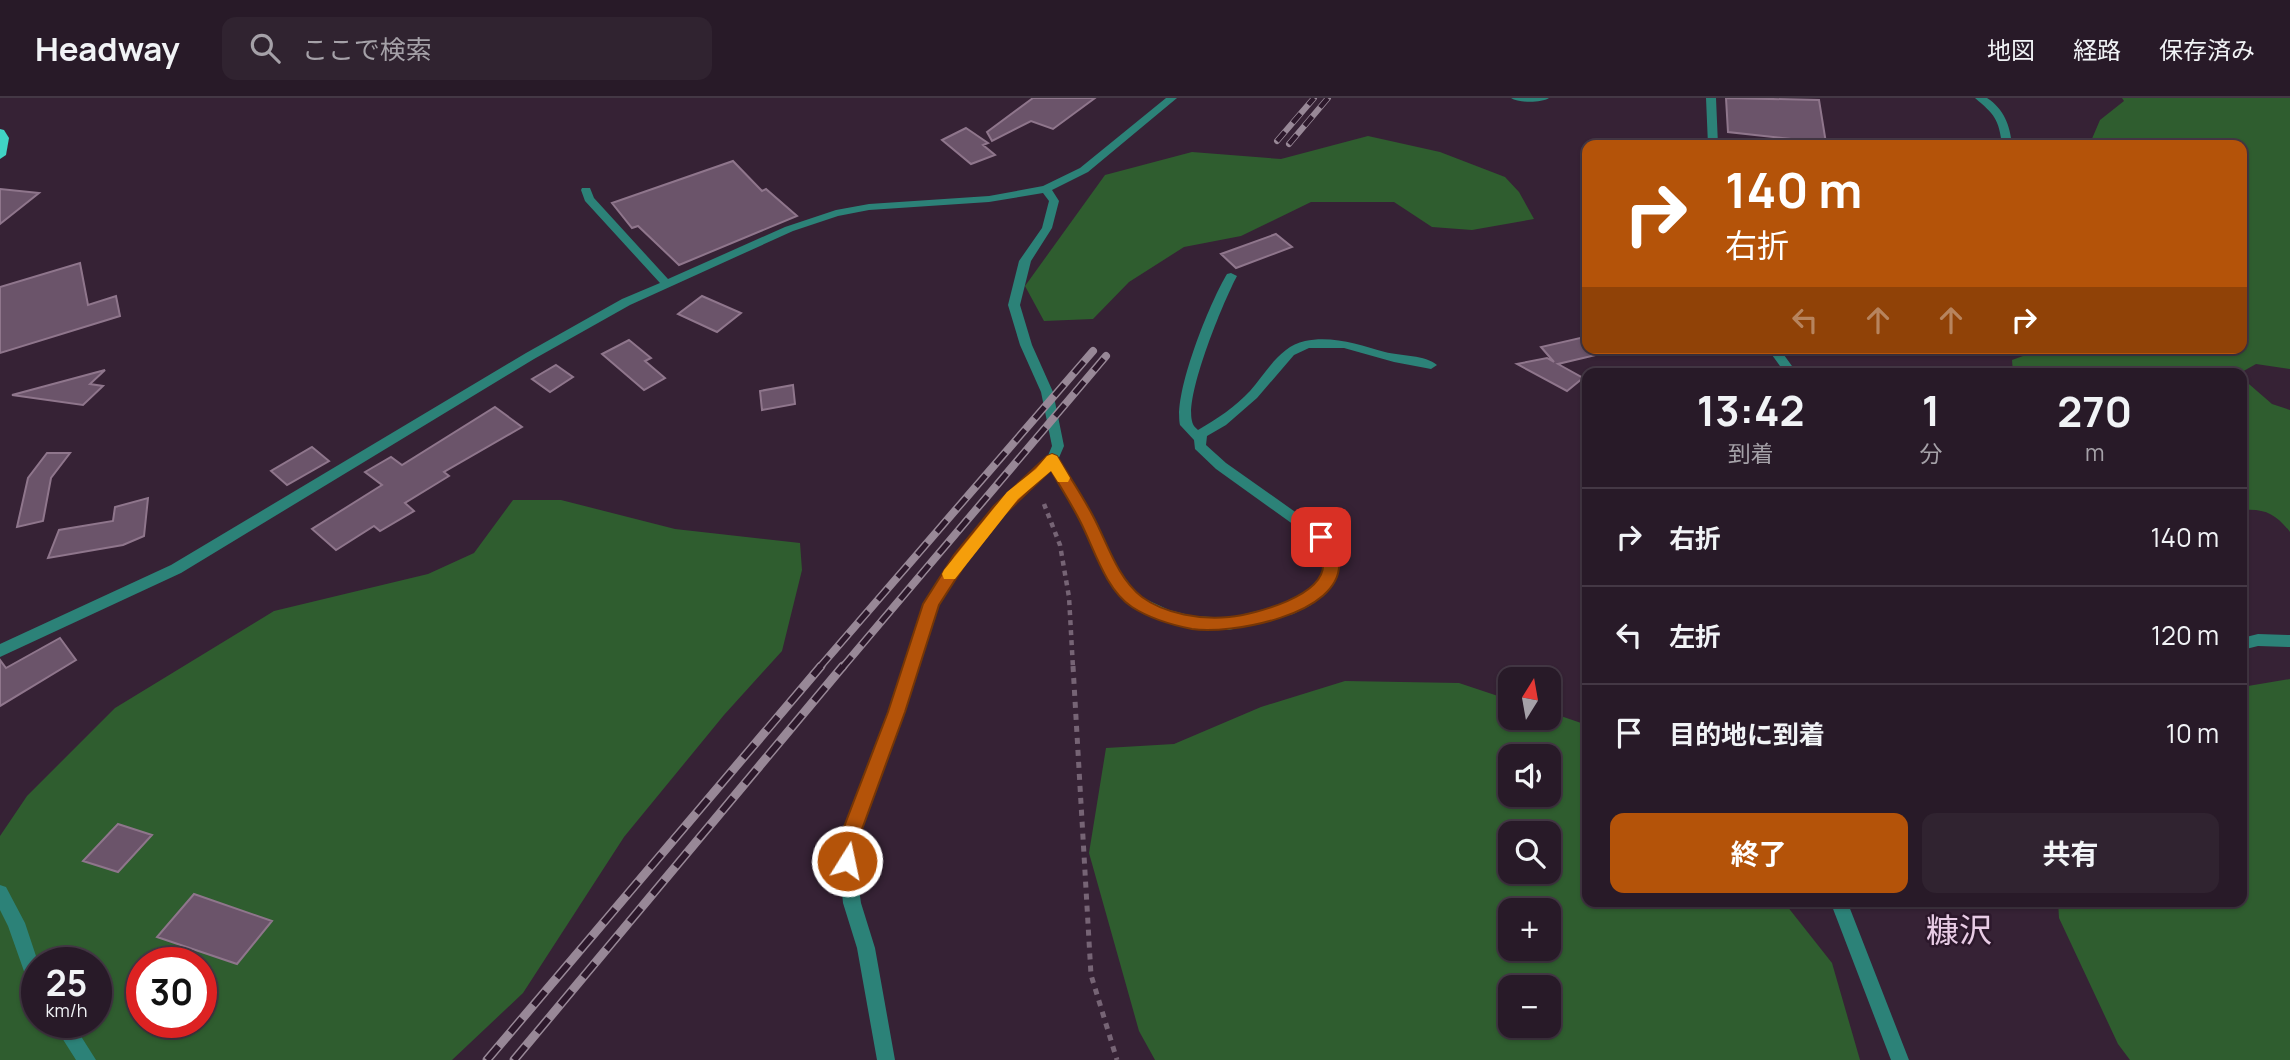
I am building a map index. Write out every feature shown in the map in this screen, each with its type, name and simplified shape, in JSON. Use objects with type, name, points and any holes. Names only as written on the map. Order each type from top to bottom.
[{"type":"main road","points":[[0,133],[3,138],[0,155]]},
{"type":"street","points":[[0,651],[176,569],[530,356],[626,302],[789,229],[836,213],[869,207],[989,200],[1046,189],[1083,170],[1172,98]]},
{"type":"street","points":[[1516,98],[1544,98]]},
{"type":"street","points":[[1711,98],[1713,140]]},
{"type":"street","points":[[1980,98],[1997,111],[2004,121],[2006,140]]},
{"type":"street","points":[[886,1060],[866,948],[852,903],[847,861],[851,832],[896,712],[931,604],[960,559],[999,510],[1052,460],[1058,446],[1047,392],[1026,345],[1014,305],[1026,261],[1047,228],[1052,214],[1054,201],[1046,189]]},
{"type":"street","points":[[586,190],[589,199],[667,284]]},
{"type":"street","points":[[1201,439],[1189,431],[1184,420],[1187,398],[1201,350],[1231,276]]},
{"type":"street","points":[[1052,460],[1086,517],[1115,578],[1136,601],[1166,615],[1193,622],[1229,624],[1293,608],[1323,587],[1330,572],[1331,561],[1321,537],[1221,466],[1200,446],[1201,434],[1222,422],[1253,395],[1290,352],[1307,344],[1344,344],[1431,365]]},
{"type":"street","points":[[2247,643],[2258,640],[2290,641]]},
{"type":"street","points":[[0,893],[16,923],[24,947]]},
{"type":"street","points":[[1840,907],[1900,1060]]},
{"type":"street","points":[[72,1038],[87,1060]]},
{"type":"path","points":[[1044,504],[1060,545],[1069,597],[1091,975],[1117,1060]]},
{"type":"green space","points":[[2122,98],[2290,98],[2290,369],[2256,364],[2247,369],[2013,368],[2012,360],[2028,354],[2247,354],[2247,140],[2091,140],[2100,120],[2124,101]]},
{"type":"green space","points":[[1368,136],[1440,152],[1505,177],[1519,192],[1534,219],[1472,230],[1432,227],[1394,202],[1311,202],[1241,236],[1184,247],[1129,282],[1093,319],[1044,321],[1025,286],[1105,175],[1192,152],[1281,159]]},
{"type":"green space","points":[[2247,382],[2272,404],[2290,410],[2290,532],[2280,521],[2257,510],[2247,510]]},
{"type":"green space","points":[[513,500],[561,500],[675,529],[800,543],[802,570],[782,651],[724,715],[624,837],[523,993],[452,1060],[0,1060],[0,836],[27,796],[115,708],[274,611],[428,574],[474,553]]},
{"type":"green space","points":[[2290,679],[2290,1060],[2130,1060],[2118,1044],[2059,918],[2058,907],[2247,907],[2247,686]]},
{"type":"green space","points":[[1345,681],[1459,683],[1498,696],[1498,730],[1561,730],[1561,716],[1582,723],[1582,907],[1788,907],[1832,963],[1860,1060],[1155,1060],[1139,1031],[1089,853],[1106,748],[1174,744],[1261,707]]},
{"type":"building","points":[[1033,98],[1095,98],[1053,129],[1031,121],[992,141],[987,132]]},
{"type":"building","points":[[1726,98],[1819,100],[1826,140],[1799,140],[1728,132]]},
{"type":"building","points":[[966,128],[988,143],[983,145],[995,155],[971,164],[942,140]]},
{"type":"building","points":[[733,161],[762,191],[766,189],[797,216],[679,265],[638,226],[632,228],[612,203]]},
{"type":"building","points":[[0,189],[39,193],[0,224]]},
{"type":"building","points":[[1276,234],[1292,247],[1236,268],[1221,254]]},
{"type":"building","points":[[80,263],[88,305],[116,296],[120,316],[0,353],[0,287]]},
{"type":"building","points":[[702,296],[741,313],[717,332],[678,314]]},
{"type":"building","points":[[1580,338],[1582,354],[1596,355],[1558,364],[1582,377],[1567,391],[1517,364],[1547,358],[1554,362],[1541,347]]},
{"type":"building","points":[[629,340],[651,358],[645,361],[665,378],[644,390],[602,354]]},
{"type":"building","points":[[556,365],[573,377],[550,392],[532,379]]},
{"type":"building","points":[[105,370],[90,384],[103,386],[83,405],[12,395]]},
{"type":"building","points":[[793,385],[795,404],[762,410],[760,391]]},
{"type":"building","points":[[495,407],[522,427],[444,472],[449,476],[405,503],[414,511],[380,531],[374,526],[336,550],[312,529],[382,485],[365,472],[391,457],[402,465]]},
{"type":"building","points":[[312,447],[329,461],[287,485],[271,471]]},
{"type":"building","points":[[47,453],[70,453],[51,478],[43,521],[17,527],[28,478]]},
{"type":"building","points":[[148,498],[144,536],[123,545],[48,558],[59,530],[113,521],[115,507]]},
{"type":"building","points":[[60,638],[76,660],[0,706],[0,660],[6,668]]},
{"type":"building","points":[[118,824],[152,835],[118,872],[83,861]]},
{"type":"building","points":[[194,894],[272,921],[237,964],[217,957],[217,947],[187,947],[157,937]]},
{"type":"railway","points":[[1277,141],[1314,98]]},
{"type":"railway","points":[[1289,144],[1328,98]]},
{"type":"railway","points":[[819,668],[1093,351]]},
{"type":"railway","points":[[842,668],[1106,356]]},
{"type":"railway","points":[[487,1060],[821,666]]},
{"type":"railway","points":[[514,1060],[843,666]]},
{"type":"slow traffic","points":[[949,574],[999,510],[1052,460],[1063,478]]},
{"type":"district","name":"糠沢","points":[[1959,929]]},
{"type":"route","points":[[847,861],[851,832],[896,712],[931,604],[960,559],[999,510],[1052,460],[1086,517],[1115,578],[1136,601],[1166,615],[1193,622],[1229,624],[1293,608],[1323,587],[1330,572],[1331,561],[1321,537]]}]
